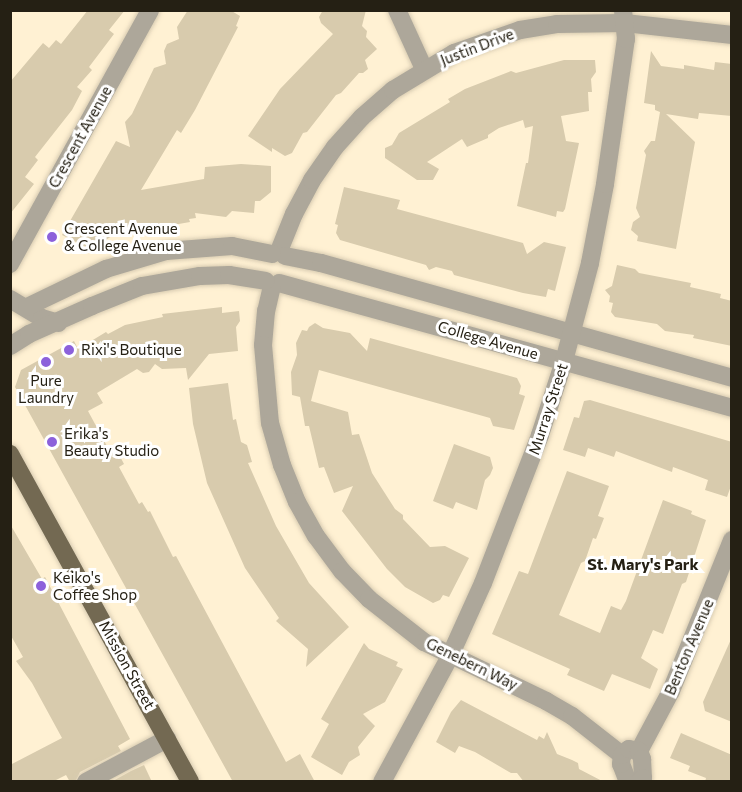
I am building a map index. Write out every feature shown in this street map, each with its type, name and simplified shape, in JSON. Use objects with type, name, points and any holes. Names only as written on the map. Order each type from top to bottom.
[{"type":"main road","name":"Mission Street","points":[[10,454],[190,782]]},
{"type":"street","name":"Crescent Avenue","points":[[10,264],[150,10]]},
{"type":"street","points":[[397,10],[424,69]]},
{"type":"street","name":"Justin Drive","points":[[272,284],[264,266],[279,254],[307,188],[335,147],[362,117],[393,90],[424,69],[454,53],[520,30],[568,23],[624,17],[732,35]]},
{"type":"street","name":"Murray Street","points":[[382,782],[450,656],[514,507],[564,361],[605,184],[625,49],[624,17]]},
{"type":"street","name":"College Avenue","points":[[27,307],[106,269],[166,251],[232,246],[321,263],[732,378]]},
{"type":"street","name":"College Avenue","points":[[10,346],[29,334],[114,296],[172,279],[229,275],[272,284],[564,361],[732,408]]},
{"type":"street","name":"Genebern Way","points":[[272,284],[264,334],[265,382],[270,423],[282,465],[297,502],[316,536],[342,571],[396,623],[450,656],[546,701],[630,753]]},
{"type":"street","points":[[10,299],[27,307],[42,318],[58,323]]},
{"type":"street","name":"Benton Avenue","points":[[630,753],[671,691],[732,540]]},
{"type":"street","points":[[86,782],[167,739]]},
{"type":"street","points":[[630,753],[643,764],[635,781]]},
{"type":"building","points":[[88,10],[125,10],[109,30],[114,34],[89,67],[92,70],[77,87],[82,91],[72,110],[35,157],[38,160],[25,177],[34,184],[10,214],[10,82],[43,43],[49,48],[56,40],[61,44]]},
{"type":"building","points":[[188,10],[230,10],[240,16],[236,26],[238,27],[195,110],[181,133],[177,130],[141,190],[204,179],[205,167],[241,164],[271,166],[271,192],[260,201],[255,201],[254,213],[232,211],[226,217],[195,213],[196,218],[189,219],[190,222],[156,228],[157,233],[141,236],[140,229],[112,236],[104,241],[98,253],[62,235],[116,141],[130,147],[125,122],[132,114],[154,68],[166,64],[164,51],[167,44],[179,39],[177,27]]},
{"type":"building","points":[[323,10],[366,10],[362,26],[367,31],[366,37],[377,49],[365,60],[368,69],[359,73],[341,93],[336,95],[307,132],[303,133],[292,153],[285,156],[272,148],[272,152],[248,136],[280,89],[333,34],[321,23],[319,17]]},
{"type":"building","points":[[651,51],[661,66],[684,69],[684,65],[714,70],[715,62],[732,64],[732,116],[699,113],[698,119],[666,114],[695,142],[676,249],[637,241],[638,236],[631,230],[633,222],[640,217],[636,208],[646,155],[644,151],[651,141],[655,141],[660,112],[655,110],[655,105],[644,103]]},
{"type":"building","points":[[564,60],[595,60],[596,72],[591,79],[592,92],[588,92],[589,111],[561,116],[566,141],[579,143],[565,209],[563,212],[557,211],[556,217],[517,206],[526,163],[528,163],[533,126],[525,128],[523,120],[499,128],[488,135],[488,138],[467,147],[462,139],[427,162],[439,169],[433,180],[417,180],[385,158],[385,148],[392,145],[399,133],[450,102],[448,99],[465,89],[511,71],[516,73]]},
{"type":"building","points":[[344,187],[400,200],[397,209],[523,243],[527,254],[544,242],[566,247],[555,291],[548,289],[546,297],[523,293],[454,275],[452,271],[436,267],[429,270],[426,265],[340,240],[336,233],[338,225],[335,224]]},
{"type":"building","points":[[617,265],[635,269],[639,273],[691,283],[690,287],[721,294],[720,298],[732,301],[732,346],[693,338],[694,335],[665,331],[657,324],[615,317],[611,312],[613,303],[609,302],[610,296],[605,290],[612,286]]},
{"type":"building","points":[[222,307],[222,313],[239,311],[240,321],[236,327],[238,351],[209,354],[188,380],[186,368],[162,369],[155,364],[149,372],[143,373],[137,369],[97,393],[103,403],[88,411],[108,448],[114,445],[124,464],[119,467],[139,504],[142,502],[148,512],[150,511],[173,557],[176,556],[286,762],[300,754],[315,782],[233,782],[15,387],[21,370],[74,341],[78,349],[106,332],[108,334],[125,325],[163,317],[162,314]]},
{"type":"building","points":[[315,323],[323,328],[350,333],[367,351],[370,338],[517,378],[521,386],[519,394],[525,396],[514,430],[493,426],[490,418],[319,370],[311,401],[348,412],[352,435],[359,434],[372,473],[395,509],[403,515],[403,519],[430,547],[445,546],[469,558],[449,597],[443,595],[440,600],[433,603],[405,587],[387,569],[342,511],[353,486],[334,493],[324,467],[319,468],[309,426],[305,426],[300,397],[292,395],[291,372],[297,355],[296,343],[302,330],[307,331]]},
{"type":"building","points":[[228,383],[233,420],[236,419],[241,442],[247,445],[252,462],[248,463],[276,526],[309,583],[349,627],[306,667],[308,649],[276,621],[279,618],[245,568],[207,483],[193,424],[189,388]]},
{"type":"building","points":[[590,400],[732,442],[732,483],[727,497],[705,490],[708,480],[673,467],[672,472],[616,451],[614,457],[588,448],[585,457],[563,450],[574,417],[579,418],[584,401]]},
{"type":"building","points":[[454,444],[490,457],[493,468],[485,480],[477,510],[456,502],[453,509],[433,501]]},
{"type":"building","points":[[567,471],[609,486],[598,516],[604,518],[596,539],[593,538],[585,561],[581,563],[559,615],[600,633],[611,606],[621,610],[626,601],[663,500],[692,511],[691,514],[706,520],[686,582],[682,584],[663,634],[653,630],[641,658],[658,669],[650,689],[612,674],[604,691],[567,675],[570,669],[492,634],[519,571],[528,574]]},
{"type":"building","points":[[10,524],[42,579],[45,577],[130,739],[118,746],[121,751],[80,772],[75,782],[70,782],[66,775],[52,782],[10,782],[10,765],[62,738],[32,683],[16,661],[23,657],[10,634]]},
{"type":"building","points":[[732,637],[732,722],[705,711],[703,702]]},
{"type":"building","points":[[364,643],[369,649],[398,662],[396,666],[403,669],[385,702],[363,714],[375,726],[358,747],[360,755],[349,762],[342,775],[311,757],[329,724],[321,719]]},
{"type":"building","points":[[461,700],[537,740],[539,736],[544,739],[547,732],[557,754],[578,763],[579,769],[604,782],[524,782],[517,773],[511,773],[475,752],[459,746],[455,753],[436,742],[451,712]]},
{"type":"building","points":[[681,733],[732,755],[732,782],[705,782],[706,778],[688,771],[690,766],[670,758]]},
{"type":"building","points":[[144,765],[152,782],[111,782],[131,771]]},
{"type":"place","name":"Crescent Avenue & College Avenue","points":[[52,237]]},
{"type":"place","name":"Rixi's Boutique","points":[[69,350]]},
{"type":"place","name":"Pure Laundry","points":[[46,362]]},
{"type":"place","name":"Erika's Beauty Studio","points":[[52,442]]},
{"type":"place","name":"Keiko's Coffee Shop","points":[[41,586]]},
{"type":"district","name":"St. Mary's Park","points":[[643,564]]}]
